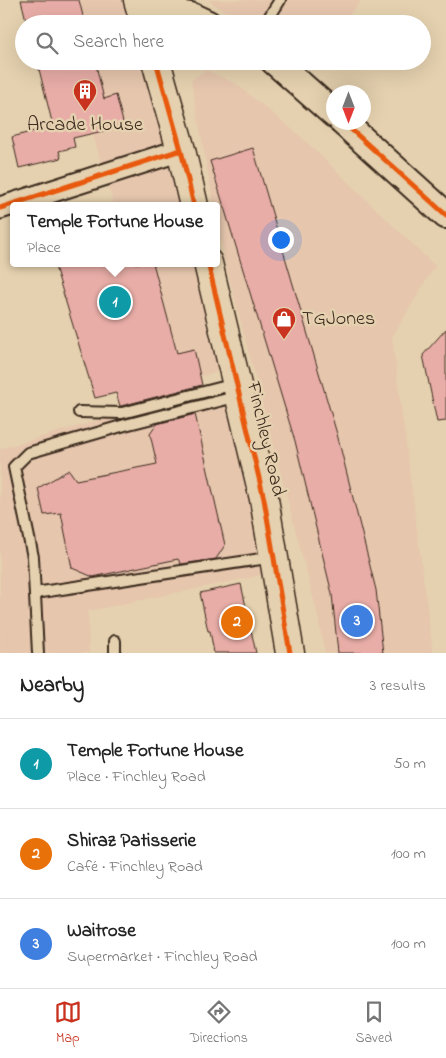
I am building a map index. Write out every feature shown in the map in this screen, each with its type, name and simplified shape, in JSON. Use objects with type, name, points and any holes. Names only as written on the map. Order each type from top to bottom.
[{"type":"main road","points":[[159,70],[193,202]]},
{"type":"main road","name":"Finchley Road","points":[[209,267],[264,500],[290,653]]},
{"type":"street","points":[[141,11],[181,15]]},
{"type":"street","points":[[284,70],[326,107]]},
{"type":"street","points":[[352,130],[446,215]]},
{"type":"street","points":[[19,202],[181,150]]},
{"type":"lane","points":[[271,15],[280,0]]},
{"type":"lane","points":[[79,412],[122,413],[238,390]]},
{"type":"lane","points":[[38,653],[33,557],[14,467],[28,453],[238,390]]},
{"type":"lane","points":[[35,593],[274,557]]},
{"type":"lane","points":[[115,641],[115,653]]},
{"type":"shaded area","points":[[53,0],[138,0],[142,15],[57,15]]},
{"type":"shaded area","points":[[208,0],[361,0],[349,15],[230,15]]},
{"type":"shaded area","points":[[74,70],[158,70],[193,202],[113,202]]},
{"type":"shaded area","points":[[206,70],[236,84],[299,135],[435,266],[392,337],[433,653],[325,653],[317,612],[224,258],[220,238],[220,202],[213,202],[191,80]]},
{"type":"shaded area","points":[[132,267],[209,267],[233,369],[168,383]]},
{"type":"shaded area","points":[[235,380],[276,572],[88,611],[89,653],[0,653],[0,449]]},
{"type":"building","points":[[21,0],[79,0],[83,15],[25,15]]},
{"type":"building","name":"Arcade House","points":[[39,70],[97,70],[104,99],[116,95],[124,126],[73,138],[75,147],[59,151],[61,158],[19,168],[12,137],[53,126]]},
{"type":"building","points":[[253,148],[337,434],[376,590],[383,653],[338,653],[332,594],[295,441],[210,161]]},
{"type":"building","points":[[55,267],[154,267],[177,353],[194,349],[202,385],[121,406],[116,393],[95,398]]},
{"type":"building","points":[[446,329],[446,421],[437,422],[423,355]]},
{"type":"building","points":[[195,414],[225,545],[216,559],[181,564],[178,559],[93,577],[72,568],[61,513],[44,515],[38,488],[69,470],[76,480],[157,464],[150,434],[157,424]]},
{"type":"building","points":[[241,584],[256,653],[214,653],[200,593]]},
{"type":"cycle path","points":[[159,70],[193,202]]},
{"type":"cycle path","points":[[352,130],[446,215]]},
{"type":"cycle path","points":[[19,202],[181,150]]},
{"type":"cycle path","points":[[0,208],[10,205]]},
{"type":"cycle path","points":[[209,267],[264,499],[290,653]]},
{"type":"place","name":"Arcade House","points":[[85,112]]},
{"type":"place","name":"Temple Fortune House","points":[[115,302]]},
{"type":"place","name":"TGJones","points":[[284,340]]},
{"type":"place","name":"Waitrose","points":[[357,621]]},
{"type":"place","name":"Shiraz Patisserie","points":[[237,622]]}]
